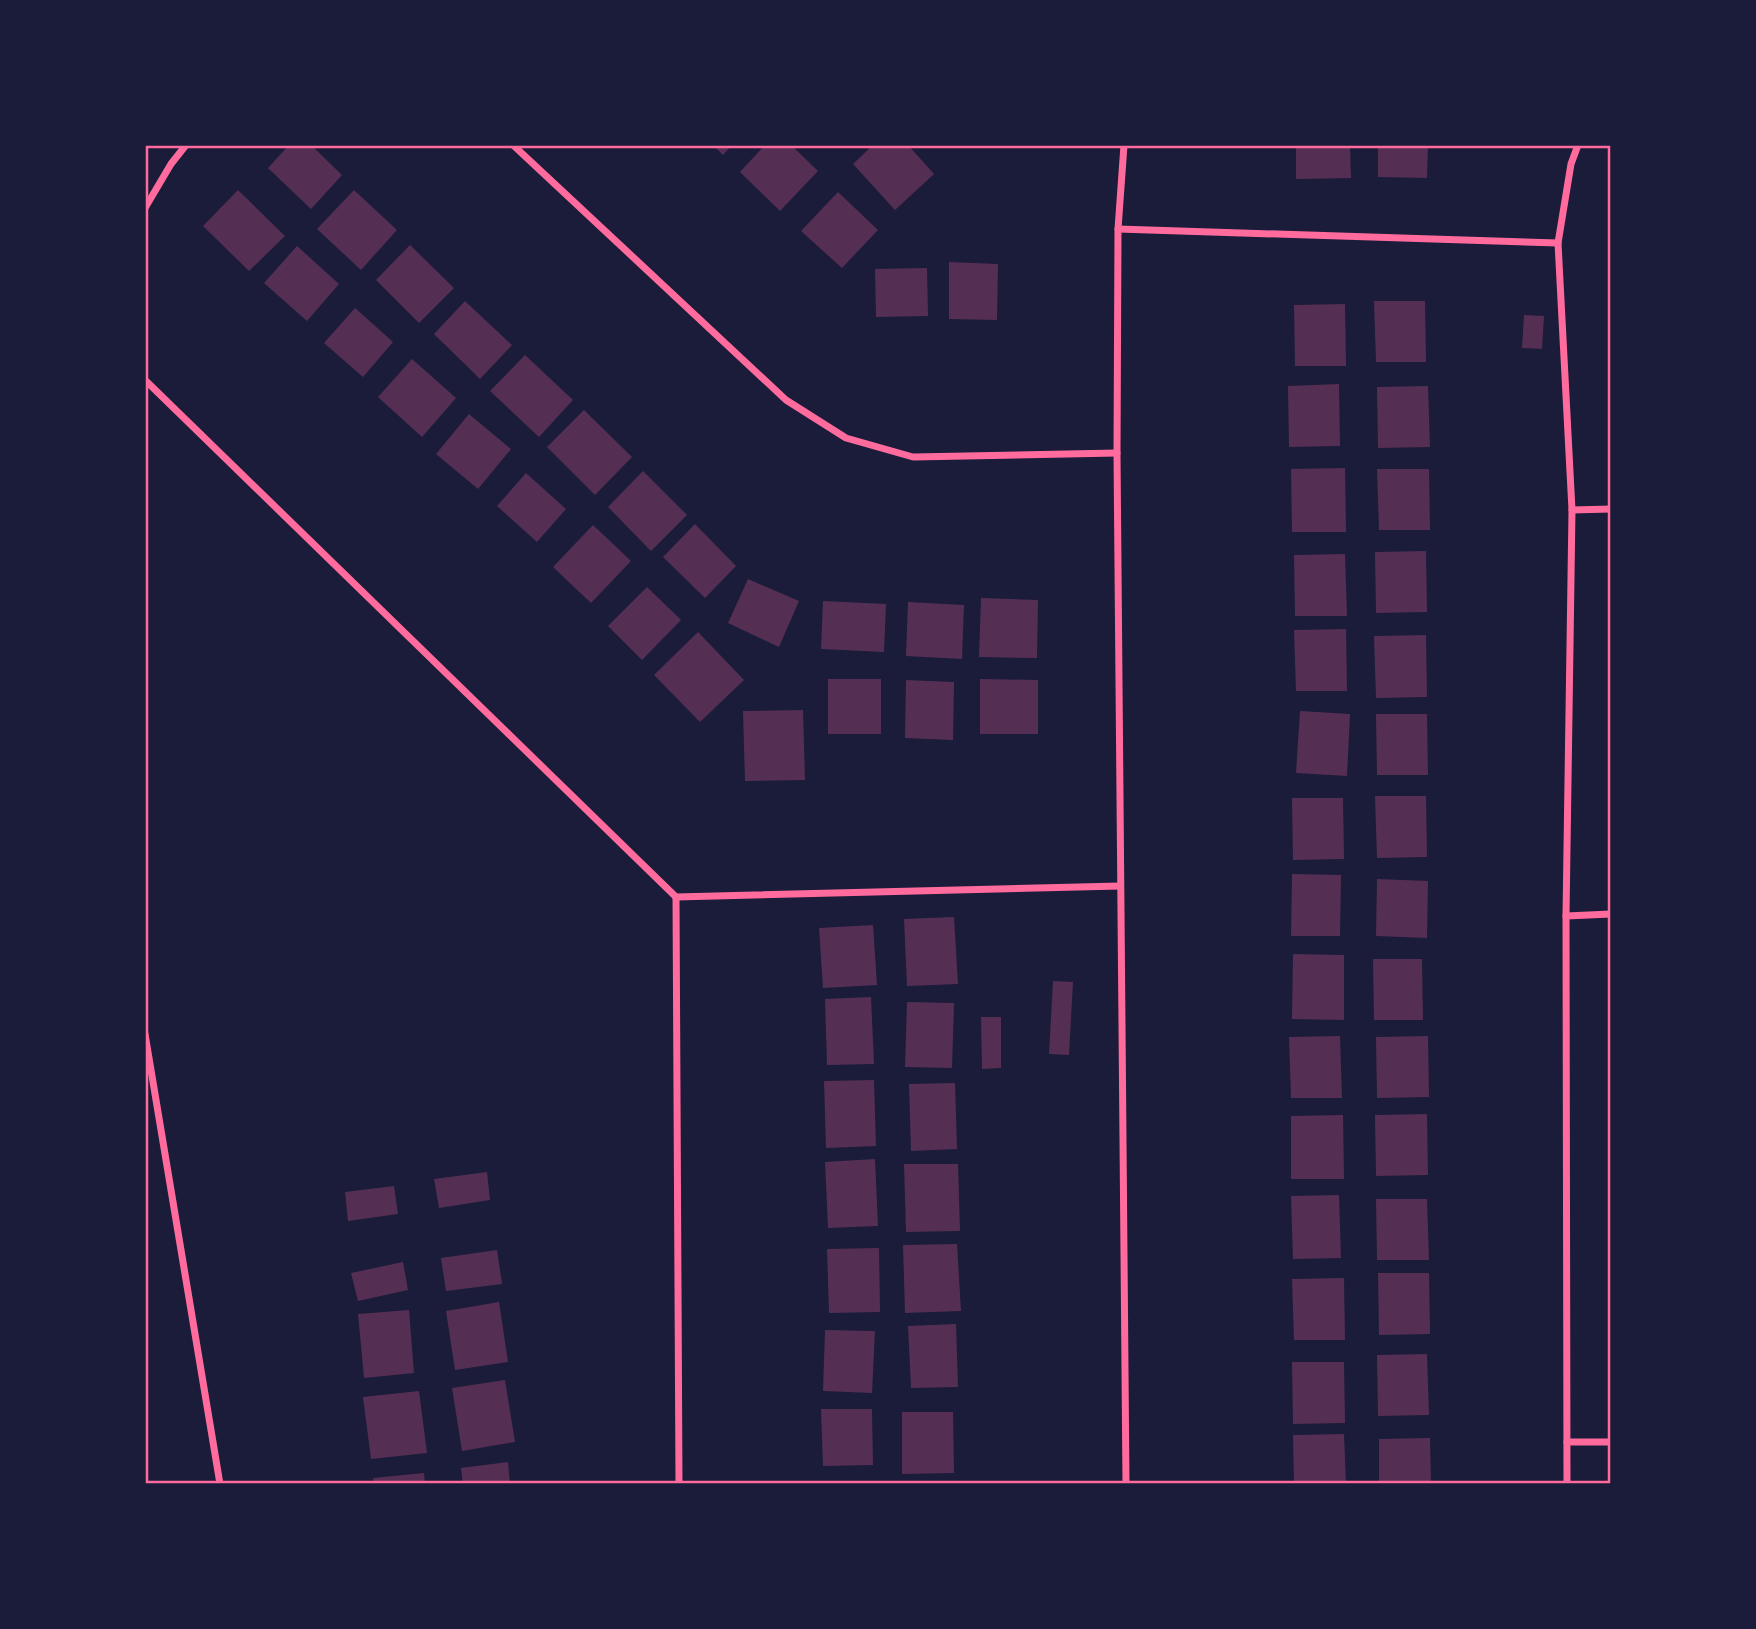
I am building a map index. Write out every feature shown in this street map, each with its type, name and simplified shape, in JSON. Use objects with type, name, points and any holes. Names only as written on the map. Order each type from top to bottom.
[{"type":"street","points":[[145,208],[171,164],[186,145]]},
{"type":"street","points":[[513,145],[786,400],[846,438],[913,457],[1117,453]]},
{"type":"street","points":[[1124,145],[1118,229],[1117,453],[1126,1484]]},
{"type":"street","points":[[1567,1484],[1566,916],[1572,510],[1558,243],[1571,164],[1578,145]]},
{"type":"street","points":[[1118,229],[1558,243]]},
{"type":"street","points":[[145,380],[676,897],[679,1484]]},
{"type":"street","points":[[1572,510],[1611,509]]},
{"type":"street","points":[[676,897],[1120,886]]},
{"type":"street","points":[[1566,916],[1611,914]]},
{"type":"street","points":[[145,1034],[220,1484]]},
{"type":"street","points":[[1567,1442],[1611,1442]]},
{"type":"building","points":[[289,145],[311,145],[342,175],[311,209],[268,168]]},
{"type":"building","points":[[713,145],[732,145],[723,155]]},
{"type":"building","points":[[765,145],[791,145],[818,171],[780,211],[740,172]]},
{"type":"building","points":[[873,145],[908,145],[934,174],[895,210],[853,164]]},
{"type":"building","points":[[1296,145],[1350,145],[1351,178],[1296,179]]},
{"type":"building","points":[[1378,145],[1428,145],[1427,178],[1378,177]]},
{"type":"building","points":[[238,190],[285,236],[249,271],[203,226]]},
{"type":"building","points":[[354,190],[397,230],[361,270],[317,229]]},
{"type":"building","points":[[838,192],[878,230],[842,268],[801,231]]},
{"type":"building","points":[[410,245],[454,288],[419,323],[376,280]]},
{"type":"building","points":[[297,246],[339,284],[307,321],[264,283]]},
{"type":"building","points":[[949,262],[998,264],[997,320],[949,319]]},
{"type":"building","points":[[927,268],[928,316],[876,317],[875,269]]},
{"type":"building","points":[[465,301],[512,345],[480,379],[434,334]]},
{"type":"building","points":[[1374,301],[1425,301],[1426,362],[1376,362]]},
{"type":"building","points":[[1345,304],[1346,366],[1295,366],[1294,305]]},
{"type":"building","points":[[355,308],[393,342],[363,377],[324,343]]},
{"type":"building","points":[[1524,315],[1544,316],[1542,349],[1522,348]]},
{"type":"building","points":[[525,355],[573,400],[539,437],[490,391]]},
{"type":"building","points":[[412,359],[456,398],[422,437],[378,397]]},
{"type":"building","points":[[1339,384],[1340,446],[1289,447],[1288,386]]},
{"type":"building","points":[[1428,386],[1430,447],[1378,448],[1377,387]]},
{"type":"building","points":[[584,410],[632,457],[595,495],[547,447]]},
{"type":"building","points":[[469,414],[511,449],[478,489],[436,454]]},
{"type":"building","points":[[1345,468],[1346,532],[1292,532],[1291,469]]},
{"type":"building","points":[[1377,469],[1429,469],[1430,530],[1379,530]]},
{"type":"building","points":[[643,471],[687,515],[651,551],[608,507]]},
{"type":"building","points":[[526,473],[566,509],[537,542],[497,506]]},
{"type":"building","points":[[695,524],[736,566],[705,598],[663,557]]},
{"type":"building","points":[[593,525],[631,561],[591,603],[553,567]]},
{"type":"building","points":[[1426,551],[1427,612],[1376,613],[1375,552]]},
{"type":"building","points":[[1345,554],[1347,616],[1295,616],[1294,555]]},
{"type":"building","points":[[748,579],[799,601],[779,647],[728,623]]},
{"type":"building","points":[[647,587],[681,620],[642,660],[608,626]]},
{"type":"building","points":[[981,598],[1038,600],[1037,658],[979,657]]},
{"type":"building","points":[[823,601],[886,604],[884,652],[821,649]]},
{"type":"building","points":[[908,602],[964,605],[962,659],[906,656]]},
{"type":"building","points":[[1346,629],[1347,691],[1296,691],[1294,630]]},
{"type":"building","points":[[698,632],[744,680],[700,722],[654,675]]},
{"type":"building","points":[[1426,635],[1427,697],[1376,698],[1374,636]]},
{"type":"building","points":[[828,679],[881,679],[881,734],[828,734]]},
{"type":"building","points":[[980,679],[1038,680],[1038,734],[980,734]]},
{"type":"building","points":[[906,680],[954,682],[953,740],[905,738]]},
{"type":"building","points":[[803,710],[805,780],[745,781],[743,711]]},
{"type":"building","points":[[1300,711],[1350,714],[1347,776],[1296,773]]},
{"type":"building","points":[[1376,714],[1427,714],[1428,775],[1377,775]]},
{"type":"building","points":[[1375,796],[1426,796],[1427,857],[1377,858]]},
{"type":"building","points":[[1292,798],[1343,798],[1344,859],[1293,860]]},
{"type":"building","points":[[1292,874],[1341,875],[1340,936],[1291,936]]},
{"type":"building","points":[[1377,879],[1428,881],[1427,938],[1376,936]]},
{"type":"building","points":[[954,917],[958,984],[907,986],[904,919]]},
{"type":"building","points":[[873,925],[877,985],[823,988],[819,928]]},
{"type":"building","points":[[1293,954],[1344,955],[1344,1020],[1292,1019]]},
{"type":"building","points":[[1373,959],[1422,959],[1423,1020],[1374,1020]]},
{"type":"building","points":[[1053,981],[1073,982],[1069,1055],[1049,1054]]},
{"type":"building","points":[[871,997],[874,1064],[827,1065],[825,999]]},
{"type":"building","points":[[907,1002],[954,1003],[952,1068],[905,1067]]},
{"type":"building","points":[[981,1017],[1001,1017],[1001,1068],[982,1069]]},
{"type":"building","points":[[1340,1036],[1342,1098],[1291,1098],[1289,1037]]},
{"type":"building","points":[[1428,1036],[1429,1097],[1377,1098],[1376,1037]]},
{"type":"building","points":[[874,1080],[876,1146],[826,1148],[824,1081]]},
{"type":"building","points":[[955,1083],[957,1149],[911,1151],[909,1084]]},
{"type":"building","points":[[1427,1114],[1428,1175],[1376,1176],[1375,1115]]},
{"type":"building","points":[[1343,1115],[1344,1179],[1291,1179],[1291,1116]]},
{"type":"building","points":[[875,1159],[878,1226],[828,1228],[825,1162]]},
{"type":"building","points":[[904,1164],[958,1164],[960,1231],[906,1232]]},
{"type":"building","points":[[487,1172],[490,1200],[439,1208],[434,1179]]},
{"type":"building","points":[[394,1186],[398,1214],[348,1221],[345,1192]]},
{"type":"building","points":[[1339,1195],[1341,1258],[1293,1259],[1291,1196]]},
{"type":"building","points":[[1376,1199],[1427,1199],[1429,1260],[1377,1260]]},
{"type":"building","points":[[957,1244],[961,1311],[905,1313],[903,1245]]},
{"type":"building","points":[[879,1248],[880,1312],[829,1313],[827,1249]]},
{"type":"building","points":[[497,1250],[502,1284],[446,1291],[441,1258]]},
{"type":"building","points":[[403,1262],[408,1290],[358,1301],[351,1273]]},
{"type":"building","points":[[1378,1273],[1429,1273],[1430,1334],[1379,1335]]},
{"type":"building","points":[[1344,1278],[1345,1340],[1294,1340],[1292,1279]]},
{"type":"building","points":[[499,1302],[508,1362],[455,1370],[446,1311]]},
{"type":"building","points":[[409,1310],[414,1373],[364,1378],[358,1314]]},
{"type":"building","points":[[956,1324],[958,1387],[911,1388],[908,1326]]},
{"type":"building","points":[[825,1330],[875,1331],[872,1393],[823,1391]]},
{"type":"building","points":[[1427,1354],[1429,1415],[1378,1416],[1377,1355]]},
{"type":"building","points":[[1292,1362],[1344,1362],[1345,1423],[1293,1424]]},
{"type":"building","points":[[505,1380],[515,1442],[462,1451],[452,1388]]},
{"type":"building","points":[[419,1391],[427,1453],[371,1459],[363,1397]]},
{"type":"building","points":[[821,1409],[872,1409],[873,1465],[823,1466]]},
{"type":"building","points":[[902,1412],[953,1412],[954,1473],[902,1474]]},
{"type":"building","points":[[1344,1434],[1346,1484],[1294,1484],[1293,1435]]},
{"type":"building","points":[[1430,1438],[1431,1484],[1379,1484],[1379,1439]]},
{"type":"building","points":[[508,1462],[510,1484],[463,1484],[461,1468]]},
{"type":"building","points":[[424,1473],[425,1484],[374,1484],[373,1478]]}]
